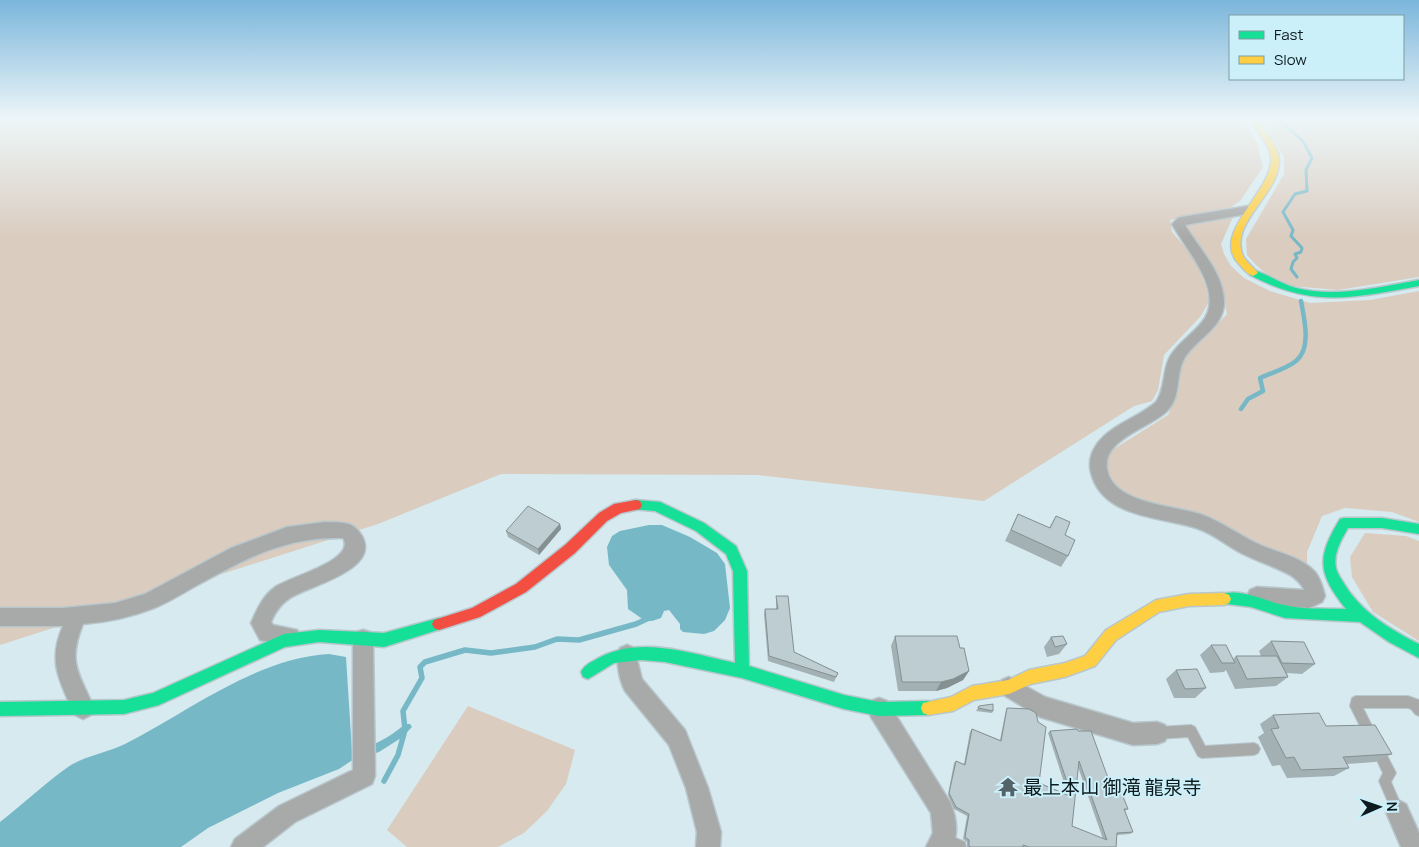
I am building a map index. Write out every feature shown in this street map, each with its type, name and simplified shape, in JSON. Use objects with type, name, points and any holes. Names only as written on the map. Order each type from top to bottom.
[{"type":"street","points":[[1274,159],[1271,178],[1248,210],[1234,238],[1236,252],[1244,266],[1263,280],[1286,290],[1313,296],[1342,296],[1419,283]]},
{"type":"street","points":[[1246,601],[1258,595],[1309,599],[1315,596],[1313,587],[1306,576],[1247,548],[1222,531],[1200,522],[1136,506],[1116,496],[1102,483],[1097,467],[1100,451],[1110,440],[1163,406],[1169,392],[1176,360],[1188,343],[1211,321],[1215,314],[1217,303],[1215,287],[1209,272],[1201,256],[1178,224],[1182,220],[1248,210]]},
{"type":"street","points":[[0,709],[124,707],[154,700],[284,641],[319,636],[384,640],[475,613],[521,588],[570,549],[603,517],[618,508],[640,504],[656,506],[700,527],[731,550],[740,571],[742,671]]},
{"type":"street","points":[[1419,530],[1398,523],[1370,521],[1344,523],[1334,538],[1328,567],[1338,592],[1361,616],[1398,641],[1419,651]]},
{"type":"street","points":[[0,617],[77,616],[115,612],[150,601],[238,554],[287,535],[324,530],[348,532],[355,538],[356,549],[351,560],[285,591],[269,604],[261,623],[267,633],[299,639]]},
{"type":"street","points":[[588,672],[612,657],[641,653],[665,655],[742,671],[844,702],[879,709],[936,708],[953,704],[972,694],[1009,687],[1029,677],[1065,670],[1090,662],[1111,635],[1156,606],[1189,600],[1218,599],[1246,601],[1285,612],[1361,616]]},
{"type":"street","points":[[77,616],[68,636],[63,654],[64,670],[83,708]]},
{"type":"street","points":[[243,847],[287,814],[364,776],[363,638]]},
{"type":"street","points":[[627,655],[632,684],[677,738],[697,788],[709,832],[708,847]]},
{"type":"street","points":[[1009,687],[1040,706],[1133,734],[1157,733]]},
{"type":"street","points":[[879,709],[942,810],[947,844]]},
{"type":"street","points":[[1398,812],[1413,847]]},
{"type":"lane","points":[[1398,812],[1385,781],[1390,773],[1356,706],[1356,702],[1408,702],[1415,704],[1419,710]]},
{"type":"lane","points":[[1157,733],[1190,731],[1202,752],[1254,749]]},
{"type":"shaded area","points":[[0,159],[1261,159],[1263,167],[1240,201],[1231,207],[1170,220],[1172,232],[1194,257],[1206,287],[1209,302],[1200,317],[1164,355],[1158,390],[1152,401],[1134,406],[984,501],[758,475],[501,474],[378,524],[0,645]]},
{"type":"shaded area","points":[[1284,159],[1419,159],[1419,277],[1338,290],[1291,286],[1272,279],[1247,255],[1246,239],[1284,174]]},
{"type":"shaded area","points":[[1227,215],[1233,217],[1221,244],[1224,254],[1231,266],[1244,278],[1270,291],[1310,303],[1370,300],[1419,291],[1419,522],[1392,512],[1345,508],[1322,516],[1307,552],[1307,570],[1121,493],[1109,481],[1102,465],[1109,452],[1168,415],[1178,393],[1182,364],[1192,349],[1227,314],[1220,281],[1184,226],[1192,222]]},
{"type":"shaded area","points":[[1365,533],[1406,536],[1419,541],[1419,641],[1373,612],[1352,577],[1350,557]]},
{"type":"shaded area","points":[[468,706],[575,750],[566,784],[547,811],[524,833],[498,847],[407,847],[387,830]]},
{"type":"water","points":[[649,525],[662,525],[690,537],[717,553],[725,564],[730,608],[725,620],[714,631],[704,634],[683,632],[680,629],[680,624],[669,610],[664,611],[661,618],[652,621],[643,620],[628,609],[627,590],[609,565],[607,547],[612,536],[620,531]]},
{"type":"water","points":[[329,654],[346,657],[352,752],[374,744],[405,724],[410,724],[412,727],[401,738],[379,752],[351,761],[339,769],[278,793],[208,828],[181,847],[0,847],[0,822],[50,780],[74,763],[125,744],[223,688],[249,676],[275,665]]},
{"type":"building","points":[[528,506],[560,524],[538,549],[506,531]]},
{"type":"building","points":[[1018,514],[1050,528],[1056,516],[1070,522],[1065,535],[1075,540],[1068,556],[1011,530]]},
{"type":"building","points":[[776,596],[788,596],[794,652],[838,673],[836,677],[769,656],[765,609],[778,609]]},
{"type":"building","points":[[895,636],[957,636],[960,648],[964,648],[969,671],[953,679],[941,682],[902,682]]},
{"type":"building","points":[[1063,636],[1067,644],[1055,647],[1051,637]]},
{"type":"building","points":[[1271,641],[1304,642],[1315,664],[1282,663]]},
{"type":"building","points":[[1211,645],[1226,645],[1235,663],[1222,663]]},
{"type":"building","points":[[1236,656],[1277,656],[1288,677],[1247,679]]},
{"type":"building","points":[[1197,669],[1206,688],[1185,689],[1176,670]]},
{"type":"building","points":[[993,704],[993,711],[978,708],[979,706]]},
{"type":"building","points":[[1007,708],[1029,709],[1036,713],[1038,722],[1046,727],[1039,783],[1072,797],[1050,731],[1077,729],[1078,731],[1091,731],[1112,789],[1120,789],[1128,809],[1124,809],[1133,832],[1117,833],[1116,847],[969,846],[969,840],[965,837],[969,814],[956,807],[949,793],[956,761],[965,765],[972,729],[1001,741]],"holes":[[[1079,761],[1107,840],[1072,826]]]},
{"type":"building","points":[[1319,713],[1326,726],[1375,725],[1392,754],[1343,757],[1349,768],[1301,770],[1294,757],[1286,758],[1271,729],[1279,728],[1273,715]]},
{"type":"waterway","points":[[1297,277],[1291,269],[1293,262],[1297,258],[1295,254],[1301,252],[1302,248],[1291,236],[1293,230],[1283,212],[1295,194],[1307,191],[1306,170],[1312,159]]},
{"type":"waterway","points":[[1241,409],[1248,399],[1263,391],[1260,378],[1288,366],[1301,355],[1304,349],[1306,332],[1301,301]]},
{"type":"waterway","points":[[384,781],[398,755],[405,730],[403,711],[422,678],[420,667],[425,662],[465,650],[491,653],[535,647],[557,639],[579,640],[636,624],[649,618]]},
{"type":"traffic: fast","points":[[1253,273],[1274,284],[1314,294],[1354,294],[1419,283]]},
{"type":"traffic: fast","points":[[636,505],[656,506],[700,527],[731,550],[740,571],[742,671]]},
{"type":"traffic: fast","points":[[1419,529],[1382,523],[1344,523],[1335,538],[1329,560],[1331,573],[1342,593],[1360,614],[1382,631],[1419,651]]},
{"type":"traffic: fast","points":[[1224,599],[1251,601],[1285,612],[1361,616]]},
{"type":"traffic: fast","points":[[0,709],[124,707],[154,700],[284,641],[319,636],[384,640],[439,624]]},
{"type":"traffic: fast","points":[[588,672],[612,657],[641,653],[665,655],[742,671],[844,702],[879,709],[928,708]]},
{"type":"traffic: slow","points":[[1253,273],[1239,259],[1235,244],[1238,231],[1266,189],[1273,174],[1275,159]]},
{"type":"traffic: slow","points":[[928,708],[953,704],[972,693],[1009,687],[1029,677],[1065,670],[1090,661],[1111,635],[1156,606],[1189,600],[1224,599]]},
{"type":"traffic: jam","points":[[439,624],[475,613],[521,588],[570,549],[603,517],[618,508],[636,505]]},
{"type":"place","name":"最上本山 御滝 龍泉寺","points":[[1008,787]]}]
